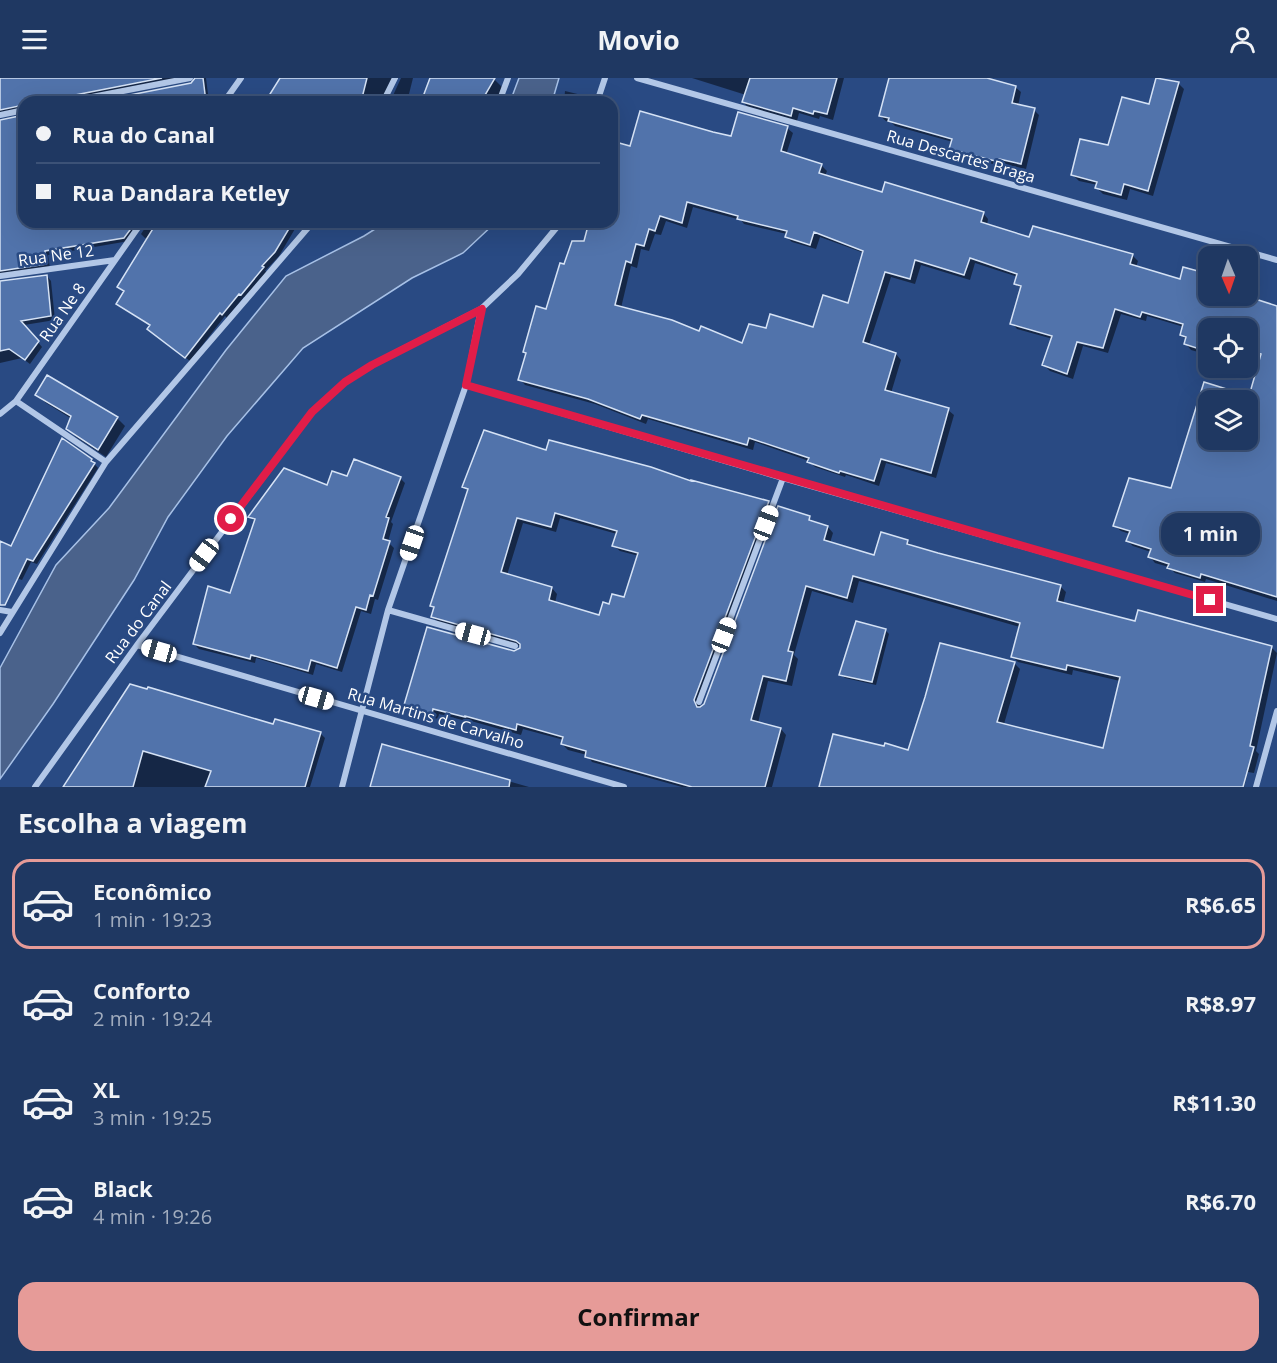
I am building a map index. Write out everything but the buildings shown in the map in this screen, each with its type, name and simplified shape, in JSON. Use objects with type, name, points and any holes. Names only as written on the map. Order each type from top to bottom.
[{"type":"street","points":[[97,96],[190,78]]},
{"type":"street","points":[[228,96],[241,78]]},
{"type":"street","points":[[386,96],[395,78]]},
{"type":"street","points":[[501,96],[508,78]]},
{"type":"street","points":[[599,96],[605,78]]},
{"type":"street","name":"Rua Descartes Braga","points":[[637,78],[1277,260]]},
{"type":"street","points":[[0,115],[18,111]]},
{"type":"street","name":"Rua Ne 8","points":[[0,414],[16,401],[138,228]]},
{"type":"street","points":[[0,633],[106,462],[308,228]]},
{"type":"street","name":"Rua do Canal","points":[[35,787],[137,645],[312,412],[345,382],[372,365],[482,309],[535,256],[556,228]]},
{"type":"street","name":"Rua Ne 12","points":[[0,276],[116,260]]},
{"type":"street","points":[[342,787],[388,610],[466,385],[482,309]]},
{"type":"street","points":[[466,385],[1277,619]]},
{"type":"street","points":[[16,401],[106,462]]},
{"type":"street","points":[[699,702],[783,478]]},
{"type":"street","points":[[0,610],[12,612]]},
{"type":"street","points":[[388,610],[516,646]]},
{"type":"street","name":"Rua Martins de Carvalho","points":[[137,645],[624,787]]},
{"type":"street","points":[[1256,787],[1277,711]]},
{"type":"water","points":[[519,78],[559,78],[554,96],[512,96]]},
{"type":"water","points":[[377,228],[490,228],[463,253],[412,278],[303,348],[227,436],[168,517],[134,580],[53,704],[0,779],[0,668],[56,565],[109,508],[226,350],[286,276]]},
{"type":"route","points":[[231,519],[312,412],[345,382],[372,365],[482,309],[466,385],[1210,600]]}]
